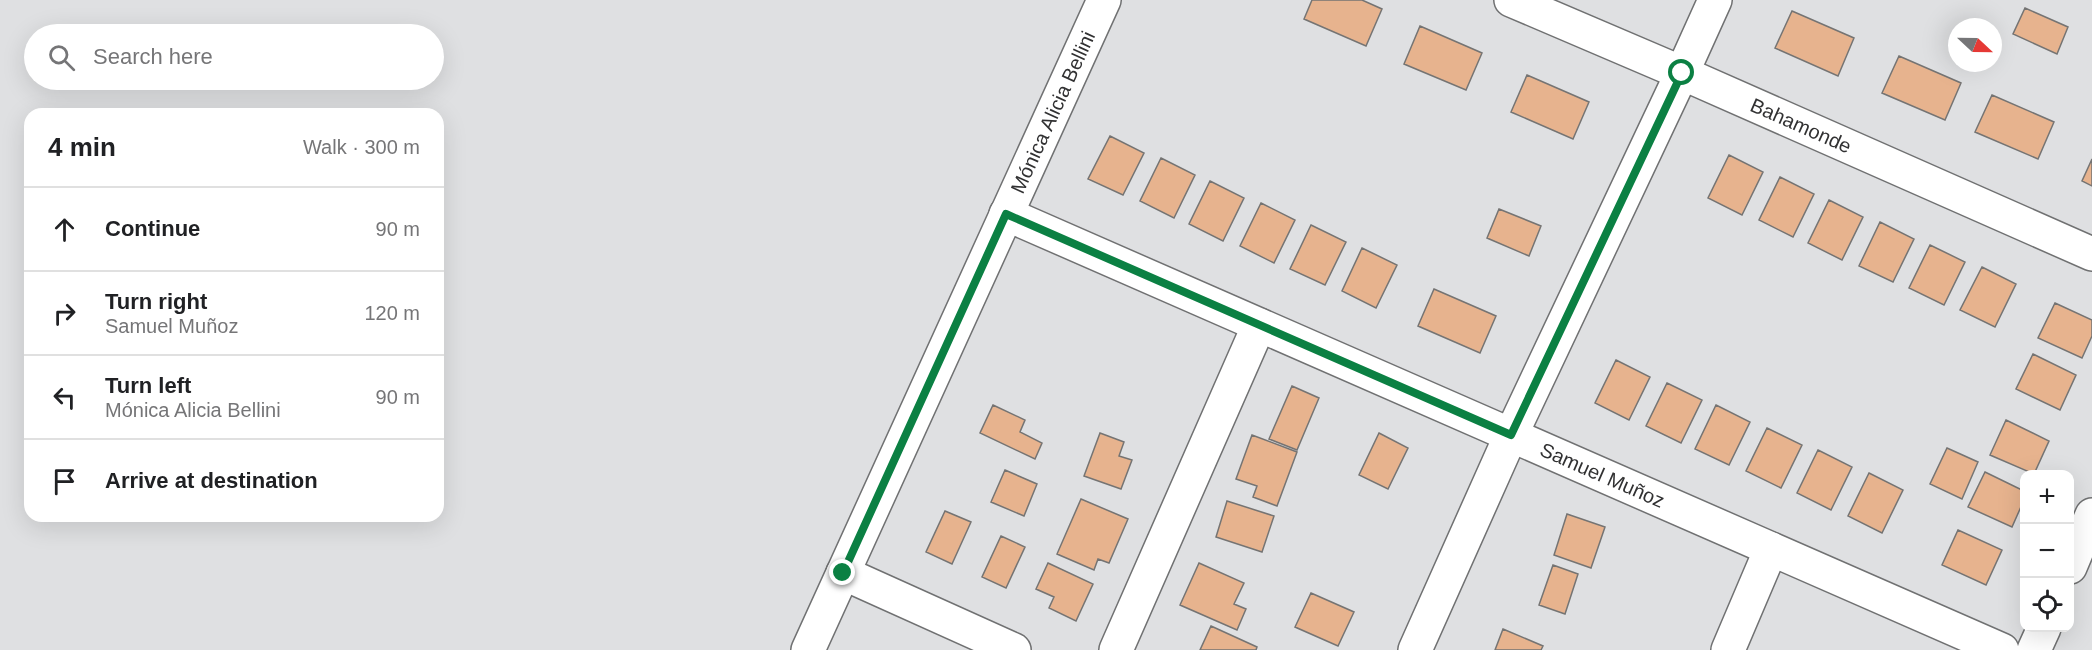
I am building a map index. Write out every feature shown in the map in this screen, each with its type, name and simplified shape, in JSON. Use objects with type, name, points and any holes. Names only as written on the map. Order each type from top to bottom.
[{"type":"street","name":"Mónica Alicia Bellini","points":[[808,650],[1104,0]]},
{"type":"street","name":"Bahamonde","points":[[1511,0],[2092,254]]},
{"type":"street","points":[[1415,650],[1511,435],[1715,0]]},
{"type":"street","name":"Samuel Muñoz","points":[[1006,214],[2002,650]]},
{"type":"street","points":[[1116,650],[1259,325]]},
{"type":"street","points":[[2074,558],[2092,515]]},
{"type":"street","points":[[1728,650],[1771,549]]},
{"type":"street","points":[[843,573],[1014,650]]},
{"type":"street","points":[[2034,650],[2042,632]]},
{"type":"building","points":[[1312,0],[1362,0],[1382,9],[1366,46],[1304,19]]},
{"type":"building","points":[[2025,8],[2068,27],[2057,54],[2013,34]]},
{"type":"building","points":[[1792,11],[1854,38],[1838,76],[1775,48]]},
{"type":"building","points":[[1420,26],[1482,53],[1466,90],[1404,64]]},
{"type":"building","points":[[1899,56],[1961,83],[1945,120],[1882,93]]},
{"type":"building","points":[[1527,75],[1589,102],[1573,139],[1511,112]]},
{"type":"building","points":[[1992,95],[2054,122],[2038,159],[1975,132]]},
{"type":"building","points":[[1110,136],[1144,153],[1123,195],[1088,179]]},
{"type":"building","points":[[1729,155],[1763,172],[1742,215],[1708,198]]},
{"type":"building","points":[[1161,158],[1195,175],[1174,218],[1140,201]]},
{"type":"building","points":[[2092,159],[2092,186],[2082,181]]},
{"type":"building","points":[[1780,177],[1814,194],[1793,237],[1759,220]]},
{"type":"building","points":[[1210,181],[1244,198],[1223,241],[1189,224]]},
{"type":"building","points":[[1829,200],[1863,217],[1842,260],[1808,243]]},
{"type":"building","points":[[1261,203],[1295,220],[1274,263],[1240,246]]},
{"type":"building","points":[[1499,209],[1541,226],[1529,256],[1487,238]]},
{"type":"building","points":[[1880,222],[1914,239],[1893,282],[1859,266]]},
{"type":"building","points":[[1311,225],[1346,242],[1325,285],[1290,269]]},
{"type":"building","points":[[1930,245],[1965,262],[1944,305],[1909,288]]},
{"type":"building","points":[[1362,248],[1397,265],[1376,308],[1342,291]]},
{"type":"building","points":[[1982,267],[2016,284],[1995,327],[1960,310]]},
{"type":"building","points":[[1434,289],[1496,316],[1480,353],[1418,326]]},
{"type":"building","points":[[2055,303],[2092,320],[2092,336],[2082,358],[2038,338]]},
{"type":"building","points":[[2033,354],[2076,375],[2060,410],[2016,389]]},
{"type":"building","points":[[1616,360],[1650,377],[1629,420],[1595,403]]},
{"type":"building","points":[[1667,383],[1702,400],[1681,443],[1646,426]]},
{"type":"building","points":[[1292,386],[1319,398],[1297,450],[1269,439]]},
{"type":"building","points":[[993,405],[1025,420],[1020,432],[1042,443],[1035,459],[980,433]]},
{"type":"building","points":[[1716,405],[1750,422],[1729,465],[1695,449]]},
{"type":"building","points":[[2006,420],[2049,441],[2036,470],[2025,470],[1990,455]]},
{"type":"building","points":[[1767,428],[1802,445],[1781,488],[1746,471]]},
{"type":"building","points":[[1100,433],[1124,442],[1119,456],[1132,460],[1121,489],[1084,476]]},
{"type":"building","points":[[1379,433],[1408,448],[1388,489],[1359,475]]},
{"type":"building","points":[[1252,435],[1297,452],[1277,506],[1253,497],[1257,486],[1236,479]]},
{"type":"building","points":[[1947,448],[1978,462],[1962,499],[1930,484]]},
{"type":"building","points":[[1818,450],[1852,467],[1831,510],[1797,493]]},
{"type":"building","points":[[1005,470],[1037,484],[1024,516],[991,502]]},
{"type":"building","points":[[1985,472],[2020,489],[2020,509],[2012,527],[1968,507]]},
{"type":"building","points":[[1869,473],[1903,490],[1882,533],[1848,516]]},
{"type":"building","points":[[1081,499],[1128,519],[1109,563],[1098,559],[1094,570],[1057,554]]},
{"type":"building","points":[[1227,501],[1274,516],[1262,552],[1216,537]]},
{"type":"building","points":[[945,511],[971,522],[952,564],[926,552]]},
{"type":"building","points":[[1567,514],[1605,527],[1591,568],[1554,555]]},
{"type":"building","points":[[1958,530],[2002,550],[1986,585],[1942,565]]},
{"type":"building","points":[[1001,536],[1025,547],[1006,588],[982,577]]},
{"type":"building","points":[[1048,563],[1093,584],[1076,621],[1049,608],[1054,597],[1036,589]]},
{"type":"building","points":[[1199,563],[1244,583],[1234,604],[1246,609],[1237,630],[1180,605]]},
{"type":"building","points":[[1553,565],[1578,574],[1565,614],[1539,605]]},
{"type":"building","points":[[1311,593],[1354,612],[1338,646],[1295,627]]},
{"type":"building","points":[[1211,626],[1257,647],[1256,650],[1200,650]]},
{"type":"building","points":[[1503,629],[1543,646],[1541,650],[1495,650]]},
{"type":"route","points":[[843,573],[1006,214],[1511,435],[1682,73]]}]
